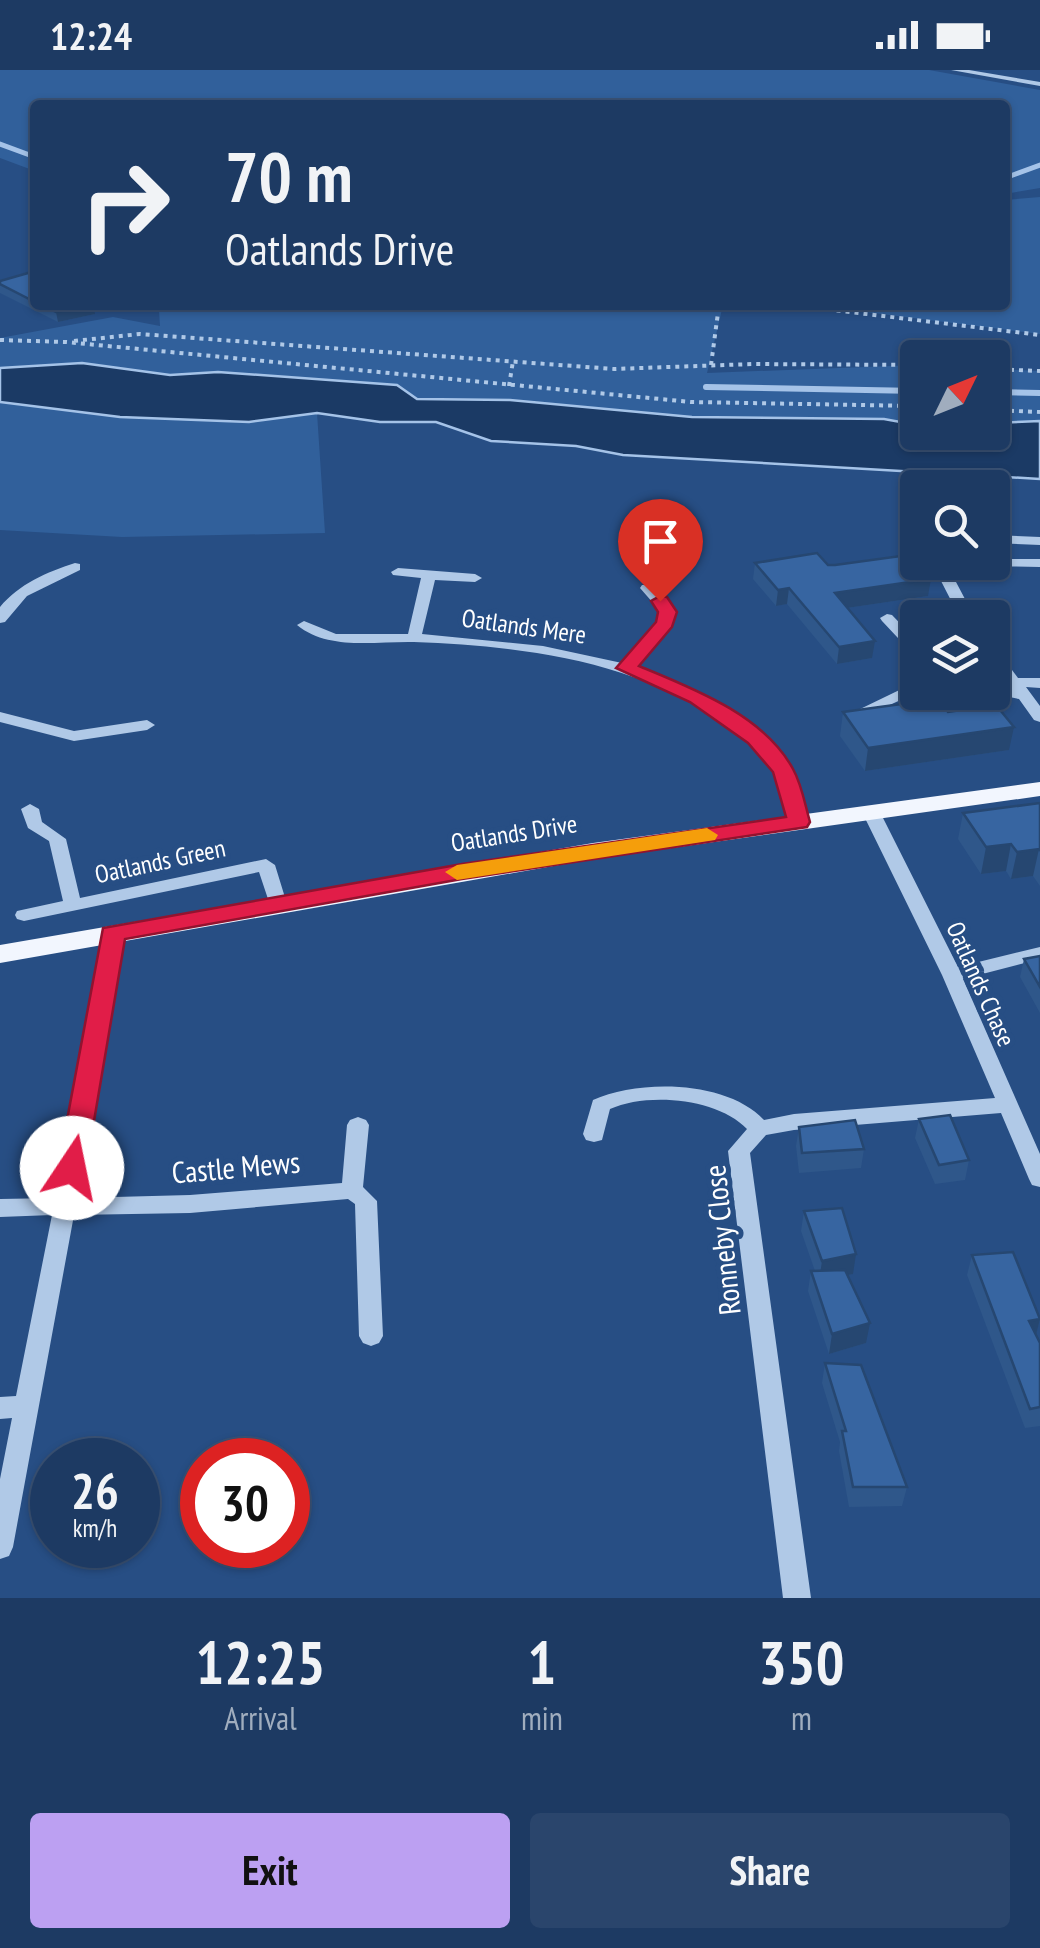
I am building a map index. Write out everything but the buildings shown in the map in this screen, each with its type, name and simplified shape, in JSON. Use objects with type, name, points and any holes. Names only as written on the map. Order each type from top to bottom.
[{"type":"main road","name":"Oatlands Drive","points":[[0,954],[593,850],[1040,789]]},
{"type":"street","points":[[955,70],[1040,84]]},
{"type":"street","points":[[1010,539],[1040,540]]},
{"type":"street","points":[[958,600],[948,581],[955,574],[981,564],[1040,563]]},
{"type":"street","points":[[0,619],[5,609],[32,585],[74,567]]},
{"type":"street","name":"Oatlands Mere","points":[[398,572],[475,578]]},
{"type":"street","points":[[414,638],[428,575]]},
{"type":"street","points":[[626,668],[665,623],[668,612],[647,588]]},
{"type":"street","points":[[887,618],[900,632]]},
{"type":"street","name":"Oatlands Mere","points":[[304,625],[334,638],[414,638],[510,645],[626,668],[690,693],[719,709],[755,738],[783,770],[799,822]]},
{"type":"street","points":[[1010,679],[1040,717]]},
{"type":"street","points":[[1010,690],[1040,683]]},
{"type":"street","points":[[864,711],[900,694]]},
{"type":"street","points":[[0,716],[74,736],[147,725]]},
{"type":"street","points":[[30,809],[34,824],[57,839],[73,905]]},
{"type":"street","name":"Oatlands Chase","points":[[871,812],[952,976],[1040,1179]]},
{"type":"street","name":"Oatlands Green","points":[[24,915],[266,865],[278,904]]},
{"type":"street","points":[[0,1547],[114,947],[112,933]]},
{"type":"street","points":[[952,976],[1040,953]]},
{"type":"street","points":[[594,1134],[600,1105],[615,1095],[637,1092],[735,1108],[759,1130],[794,1122],[1008,1106]]},
{"type":"street","points":[[358,1125],[352,1190],[366,1200],[371,1336]]},
{"type":"street","name":"Ronneby Close","points":[[759,1130],[740,1151],[797,1598]]},
{"type":"street","name":"Castle Mews","points":[[0,1208],[190,1204],[352,1190]]},
{"type":"street","points":[[0,1408],[26,1406]]},
{"type":"path","points":[[711,366],[717,310]]},
{"type":"path","points":[[833,310],[1040,335]]},
{"type":"path","points":[[66,342],[140,334],[434,352],[614,368],[900,365]]},
{"type":"path","points":[[0,340],[66,342],[691,402],[900,406]]},
{"type":"path","points":[[510,386],[513,361]]},
{"type":"path","points":[[1010,370],[1040,371]]},
{"type":"path","points":[[1010,411],[1040,412]]},
{"type":"shaded area","points":[[0,70],[929,70],[1040,90],[1040,188],[1010,193],[1010,100],[30,100],[30,169],[0,158]]},
{"type":"shaded area","points":[[1040,197],[1040,334],[850,310],[1010,310],[1010,200]]},
{"type":"shaded area","points":[[159,310],[722,310],[707,373],[900,366],[900,422],[692,417],[510,400],[417,399],[397,385],[218,372],[170,375],[82,363],[0,368],[0,338],[113,317],[160,326]]},
{"type":"shaded area","points":[[82,363],[170,375],[218,372],[397,385],[417,399],[510,400],[692,417],[884,419],[900,422],[900,450],[1010,450],[1010,422],[1040,421],[1040,479],[1010,477],[1010,470],[900,471],[623,455],[576,446],[491,441],[436,422],[380,422],[317,413],[249,422],[120,417],[0,402],[0,368]]},
{"type":"shaded area","points":[[1010,370],[1040,371],[1040,421],[1010,422]]},
{"type":"shaded area","points":[[0,403],[120,417],[249,422],[317,413],[325,533],[122,537],[0,530]]},
{"type":"waterway","points":[[0,144],[30,155]]},
{"type":"waterway","points":[[1010,176],[1040,165]]},
{"type":"waterway","points":[[706,387],[900,391]]},
{"type":"waterway","points":[[1010,392],[1040,393]]},
{"type":"slow traffic","points":[[457,872],[707,835]]},
{"type":"route","points":[[72,1168],[114,947],[112,933],[593,850],[799,822],[783,770],[755,738],[698,697],[626,668],[665,623],[668,612],[660,601]]}]
